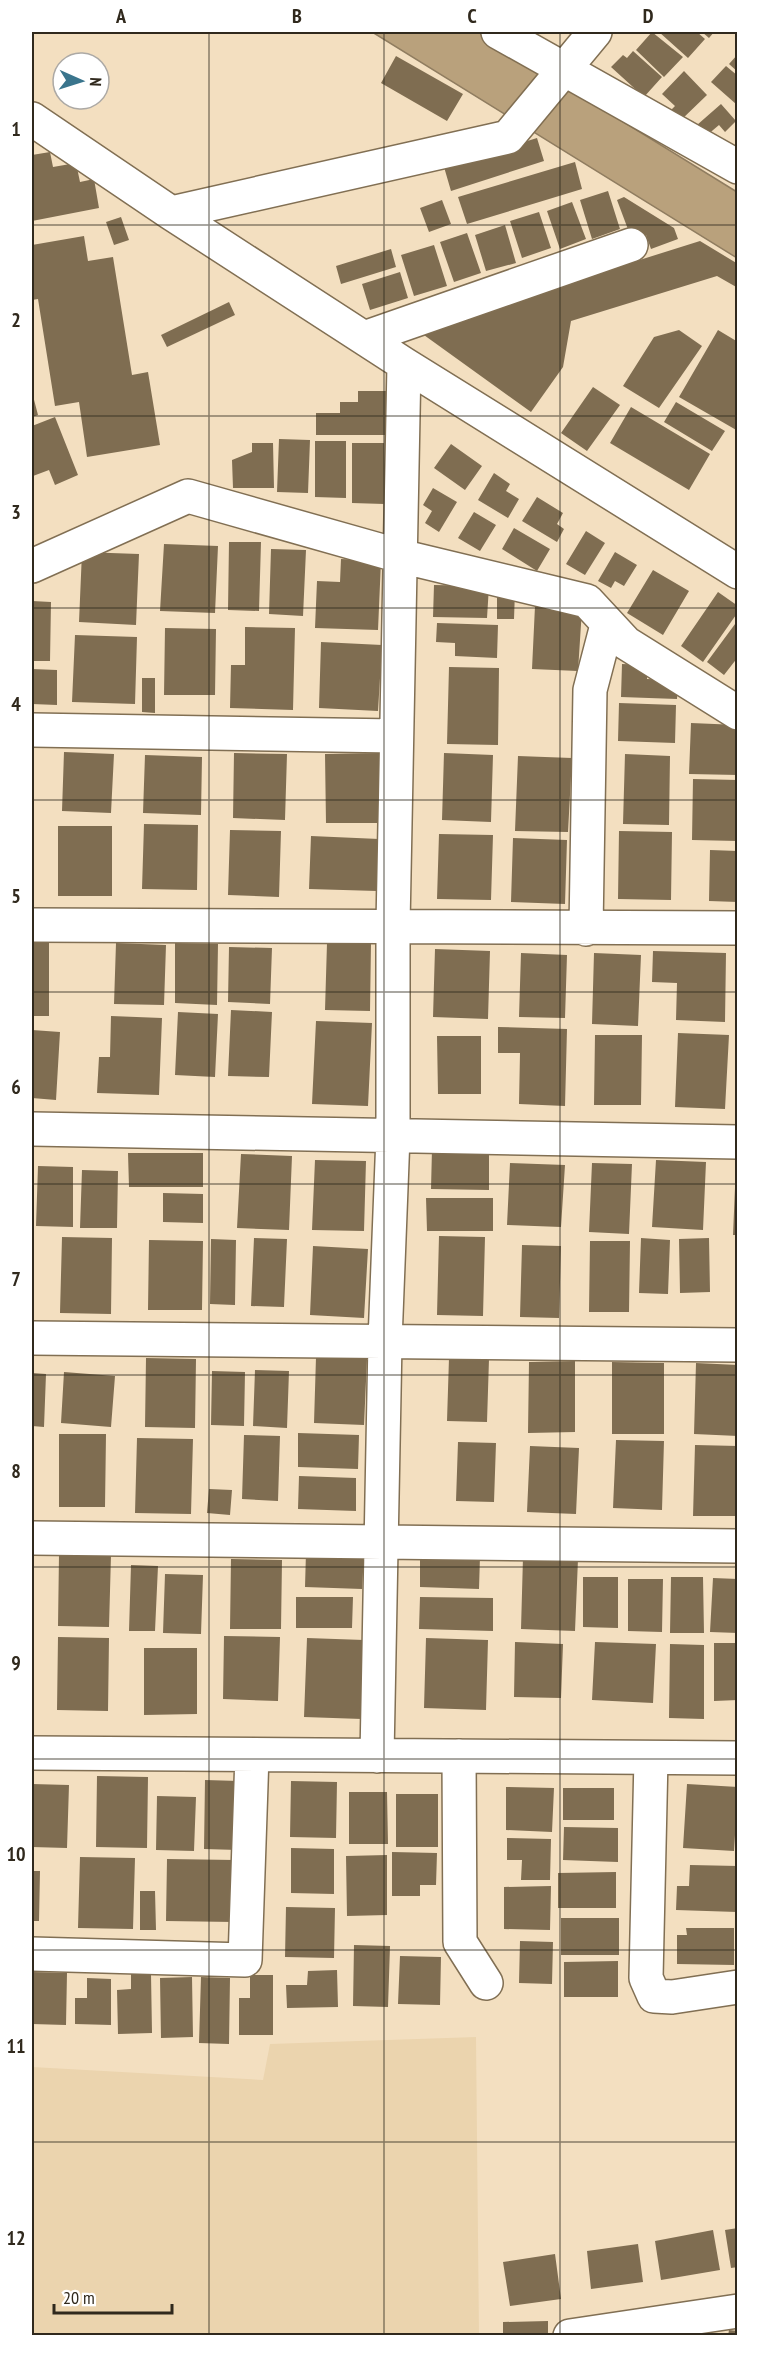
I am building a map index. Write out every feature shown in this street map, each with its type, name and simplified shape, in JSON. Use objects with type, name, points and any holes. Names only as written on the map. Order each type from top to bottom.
[{"type":"street","points":[[498,32],[734,159]]},
{"type":"street","points":[[171,213],[508,137],[595,32]]},
{"type":"street","points":[[32,118],[171,213],[404,364],[738,572]]},
{"type":"street","points":[[364,338],[631,245]]},
{"type":"street","points":[[377,1756],[385,1341],[393,1136],[393,926],[404,364]]},
{"type":"street","points":[[32,566],[188,496],[400,556],[587,601],[626,643],[738,713]]},
{"type":"street","points":[[586,928],[590,690],[607,625]]},
{"type":"street","points":[[32,730],[396,736]]},
{"type":"street","points":[[32,926],[738,928]]},
{"type":"street","points":[[32,1129],[738,1142]]},
{"type":"street","points":[[32,1338],[738,1345]]},
{"type":"street","points":[[32,1538],[381,1540],[738,1546]]},
{"type":"street","points":[[32,1753],[738,1758]]},
{"type":"street","points":[[32,1954],[245,1960],[252,1755]]},
{"type":"street","points":[[459,1756],[460,1942],[486,1983]]},
{"type":"street","points":[[651,1758],[646,1978],[654,1996],[672,1997],[738,1987]]},
{"type":"street","points":[[570,2336],[738,2312]]},
{"type":"shaded area","points":[[372,32],[478,32],[737,192],[737,258]]},
{"type":"shaded area","points":[[476,2037],[479,2335],[32,2335],[32,2067],[263,2080],[270,2044]]},
{"type":"building","points":[[652,32],[683,57],[664,77],[636,50]]},
{"type":"building","points":[[659,32],[697,32],[705,39],[688,58]]},
{"type":"building","points":[[702,32],[714,32],[709,38]]},
{"type":"building","points":[[633,51],[662,77],[644,97],[611,67],[623,55],[627,58]]},
{"type":"building","points":[[738,54],[738,72],[729,64]]},
{"type":"building","points":[[396,56],[463,94],[447,121],[381,83]]},
{"type":"building","points":[[726,66],[738,76],[736,104],[711,82]]},
{"type":"building","points":[[684,71],[707,95],[680,121],[670,111],[675,106],[662,94]]},
{"type":"building","points":[[721,104],[736,121],[725,132],[719,125],[706,136],[697,125]]},
{"type":"building","points":[[537,138],[544,161],[451,191],[444,167]]},
{"type":"building","points":[[50,152],[53,167],[76,163],[80,182],[94,179],[99,208],[32,221],[32,155]]},
{"type":"building","points":[[575,162],[582,189],[467,224],[458,197]]},
{"type":"building","points":[[608,191],[620,229],[592,239],[580,200]]},
{"type":"building","points":[[624,197],[674,228],[678,239],[651,249],[646,235],[632,240],[617,200]]},
{"type":"building","points":[[442,200],[451,224],[429,232],[420,208]]},
{"type":"building","points":[[572,202],[586,239],[560,249],[547,211]]},
{"type":"building","points":[[539,212],[551,248],[522,258],[510,221]]},
{"type":"building","points":[[121,217],[129,240],[114,245],[106,222]]},
{"type":"building","points":[[505,225],[516,263],[486,271],[475,235]]},
{"type":"building","points":[[467,233],[481,273],[454,282],[440,242]]},
{"type":"building","points":[[84,236],[88,261],[113,257],[132,375],[148,372],[160,445],[87,457],[79,402],[55,406],[38,299],[32,300],[32,245]]},
{"type":"building","points":[[700,241],[738,264],[738,288],[717,276],[571,321],[563,367],[531,412],[417,330]]},
{"type":"building","points":[[434,245],[447,286],[414,296],[401,255]]},
{"type":"building","points":[[391,249],[396,267],[341,284],[336,266]]},
{"type":"building","points":[[400,272],[408,298],[370,310],[362,284]]},
{"type":"building","points":[[229,302],[235,315],[167,347],[161,335]]},
{"type":"building","points":[[679,330],[702,346],[659,408],[623,386],[654,337]]},
{"type":"building","points":[[718,330],[738,342],[738,431],[679,397]]},
{"type":"building","points":[[593,387],[620,405],[587,451],[561,433]]},
{"type":"building","points":[[358,391],[388,391],[388,435],[316,435],[316,413],[340,413],[340,402],[358,402]]},
{"type":"building","points":[[32,392],[38,415],[32,417]]},
{"type":"building","points":[[676,402],[725,431],[712,451],[664,422]]},
{"type":"building","points":[[631,407],[710,454],[689,490],[610,443]]},
{"type":"building","points":[[55,417],[78,475],[55,485],[49,470],[33,476],[32,426]]},
{"type":"building","points":[[279,439],[310,440],[308,493],[277,492]]},
{"type":"building","points":[[315,441],[346,441],[346,498],[315,497]]},
{"type":"building","points":[[252,443],[273,443],[274,488],[233,488],[232,460],[252,452]]},
{"type":"building","points":[[352,443],[384,443],[384,504],[352,503]]},
{"type":"building","points":[[451,444],[482,466],[465,490],[434,468]]},
{"type":"building","points":[[494,473],[510,484],[506,491],[519,499],[508,518],[478,500]]},
{"type":"building","points":[[433,488],[457,502],[439,532],[425,523],[432,511],[423,505]]},
{"type":"building","points":[[537,497],[563,513],[557,524],[564,529],[557,542],[522,521]]},
{"type":"building","points":[[474,512],[496,525],[480,551],[458,538]]},
{"type":"building","points":[[514,528],[550,549],[537,571],[502,549]]},
{"type":"building","points":[[586,531],[605,543],[585,575],[566,564]]},
{"type":"building","points":[[229,542],[261,542],[259,611],[228,610]]},
{"type":"building","points":[[164,544],[218,546],[215,613],[160,611]]},
{"type":"building","points":[[271,549],[306,550],[303,616],[269,614]]},
{"type":"building","points":[[82,552],[139,554],[136,625],[79,622]]},
{"type":"building","points":[[615,552],[637,565],[624,586],[615,581],[611,588],[598,581]]},
{"type":"building","points":[[341,559],[381,561],[378,630],[315,628],[317,581],[340,582]]},
{"type":"building","points":[[653,570],[689,591],[663,635],[627,613]]},
{"type":"building","points":[[434,585],[489,586],[487,618],[433,617]]},
{"type":"building","points":[[497,591],[515,591],[514,619],[497,619]]},
{"type":"building","points":[[718,592],[738,606],[738,612],[703,662],[681,646]]},
{"type":"building","points":[[32,601],[51,602],[50,661],[32,661]]},
{"type":"building","points":[[535,606],[582,609],[578,671],[532,669]]},
{"type":"building","points":[[738,620],[738,657],[724,675],[707,662]]},
{"type":"building","points":[[437,623],[498,625],[497,658],[455,656],[455,643],[436,642]]},
{"type":"building","points":[[245,627],[295,628],[293,710],[230,708],[231,665],[245,665]]},
{"type":"building","points":[[165,628],[216,629],[215,695],[164,695]]},
{"type":"building","points":[[75,635],[137,637],[135,704],[72,702]]},
{"type":"building","points":[[321,642],[382,645],[378,711],[319,708]]},
{"type":"building","points":[[622,664],[647,665],[647,679],[678,680],[677,699],[621,697]]},
{"type":"building","points":[[449,667],[499,668],[498,745],[447,744]]},
{"type":"building","points":[[32,669],[57,670],[57,705],[32,704]]},
{"type":"building","points":[[142,678],[155,678],[155,713],[142,712]]},
{"type":"building","points":[[619,703],[676,705],[675,743],[618,741]]},
{"type":"building","points":[[691,723],[738,725],[738,775],[689,774]]},
{"type":"building","points":[[64,752],[114,754],[111,813],[62,811]]},
{"type":"building","points":[[234,753],[287,754],[285,820],[233,818]]},
{"type":"building","points":[[379,753],[379,823],[326,823],[325,754]]},
{"type":"building","points":[[444,753],[493,755],[491,822],[442,820]]},
{"type":"building","points":[[625,754],[670,756],[669,825],[623,824]]},
{"type":"building","points":[[145,755],[202,757],[201,815],[143,813]]},
{"type":"building","points":[[518,756],[572,758],[568,832],[515,831]]},
{"type":"building","points":[[693,779],[738,780],[738,841],[692,840]]},
{"type":"building","points":[[144,824],[198,825],[197,890],[142,889]]},
{"type":"building","points":[[58,826],[112,826],[112,896],[58,896]]},
{"type":"building","points":[[230,830],[281,831],[279,897],[228,895]]},
{"type":"building","points":[[619,831],[672,832],[671,900],[618,899]]},
{"type":"building","points":[[439,834],[493,835],[491,900],[437,899]]},
{"type":"building","points":[[311,836],[379,839],[377,891],[309,889]]},
{"type":"building","points":[[513,838],[567,840],[565,904],[511,902]]},
{"type":"building","points":[[710,850],[738,851],[738,902],[709,901]]},
{"type":"building","points":[[32,943],[49,943],[49,1016],[32,1016]]},
{"type":"building","points":[[116,943],[166,945],[164,1005],[114,1004]]},
{"type":"building","points":[[175,943],[218,944],[217,1005],[175,1003]]},
{"type":"building","points":[[327,943],[371,943],[370,1011],[325,1010]]},
{"type":"building","points":[[229,947],[272,948],[270,1004],[228,1002]]},
{"type":"building","points":[[435,949],[490,951],[488,1019],[433,1017]]},
{"type":"building","points":[[653,951],[726,953],[725,1022],[676,1020],[677,983],[652,982]]},
{"type":"building","points":[[521,953],[567,955],[565,1018],[519,1017]]},
{"type":"building","points":[[594,953],[641,955],[638,1026],[592,1024]]},
{"type":"building","points":[[231,1010],[272,1012],[269,1077],[228,1076]]},
{"type":"building","points":[[178,1012],[218,1014],[215,1077],[175,1075]]},
{"type":"building","points":[[111,1016],[162,1018],[159,1095],[97,1093],[99,1057],[110,1057]]},
{"type":"building","points":[[316,1021],[372,1023],[368,1106],[312,1104]]},
{"type":"building","points":[[498,1027],[567,1029],[565,1106],[519,1104],[520,1053],[498,1053]]},
{"type":"building","points":[[32,1030],[60,1032],[56,1100],[32,1098]]},
{"type":"building","points":[[678,1033],[729,1035],[725,1109],[675,1107]]},
{"type":"building","points":[[595,1035],[642,1035],[641,1105],[594,1105]]},
{"type":"building","points":[[437,1036],[481,1036],[481,1094],[438,1094]]},
{"type":"building","points":[[432,1149],[489,1149],[489,1190],[431,1189]]},
{"type":"building","points":[[128,1153],[203,1153],[203,1187],[129,1187]]},
{"type":"building","points":[[241,1154],[292,1156],[289,1230],[237,1228]]},
{"type":"building","points":[[315,1160],[366,1161],[364,1231],[312,1230]]},
{"type":"building","points":[[656,1160],[706,1162],[703,1230],[652,1227]]},
{"type":"building","points":[[510,1163],[565,1165],[561,1227],[507,1225]]},
{"type":"building","points":[[592,1163],[632,1164],[629,1234],[589,1232]]},
{"type":"building","points":[[736,1164],[738,1164],[738,1235],[733,1235]]},
{"type":"building","points":[[38,1166],[73,1167],[73,1227],[36,1226]]},
{"type":"building","points":[[82,1170],[118,1171],[117,1228],[80,1228]]},
{"type":"building","points":[[163,1193],[203,1194],[203,1223],[163,1222]]},
{"type":"building","points":[[426,1198],[493,1198],[493,1231],[427,1231]]},
{"type":"building","points":[[439,1236],[485,1237],[483,1316],[437,1315]]},
{"type":"building","points":[[62,1237],[112,1238],[111,1314],[60,1313]]},
{"type":"building","points":[[254,1238],[287,1239],[284,1307],[251,1306]]},
{"type":"building","points":[[641,1238],[670,1240],[668,1294],[639,1293]]},
{"type":"building","points":[[709,1238],[710,1292],[680,1293],[679,1239]]},
{"type":"building","points":[[211,1239],[236,1240],[235,1305],[210,1304]]},
{"type":"building","points":[[149,1240],[203,1241],[202,1310],[148,1310]]},
{"type":"building","points":[[590,1241],[630,1241],[629,1312],[589,1312]]},
{"type":"building","points":[[522,1245],[561,1246],[559,1318],[520,1317]]},
{"type":"building","points":[[313,1246],[368,1249],[364,1318],[310,1315]]},
{"type":"building","points":[[316,1357],[367,1359],[364,1425],[314,1423]]},
{"type":"building","points":[[146,1358],[196,1359],[195,1428],[145,1427]]},
{"type":"building","points":[[449,1358],[489,1359],[487,1422],[447,1421]]},
{"type":"building","points":[[575,1361],[575,1432],[528,1433],[529,1362]]},
{"type":"building","points":[[612,1362],[664,1363],[664,1434],[612,1434]]},
{"type":"building","points":[[696,1363],[738,1365],[738,1436],[694,1434]]},
{"type":"building","points":[[255,1370],[289,1371],[287,1428],[253,1426]]},
{"type":"building","points":[[212,1371],[245,1372],[244,1426],[211,1425]]},
{"type":"building","points":[[64,1372],[115,1376],[111,1427],[61,1423]]},
{"type":"building","points":[[32,1373],[46,1374],[44,1427],[32,1426]]},
{"type":"building","points":[[298,1433],[359,1435],[358,1469],[298,1467]]},
{"type":"building","points":[[59,1434],[106,1434],[105,1507],[59,1507]]},
{"type":"building","points":[[244,1435],[280,1436],[278,1501],[242,1499]]},
{"type":"building","points":[[137,1438],[193,1439],[191,1514],[135,1513]]},
{"type":"building","points":[[616,1440],[664,1441],[662,1510],[613,1508]]},
{"type":"building","points":[[458,1442],[496,1443],[494,1502],[456,1501]]},
{"type":"building","points":[[695,1445],[738,1446],[738,1516],[693,1516]]},
{"type":"building","points":[[530,1446],[579,1448],[576,1514],[527,1512]]},
{"type":"building","points":[[299,1476],[356,1478],[356,1511],[298,1509]]},
{"type":"building","points":[[209,1489],[232,1490],[230,1515],[207,1513]]},
{"type":"building","points":[[306,1552],[364,1555],[362,1589],[305,1587]]},
{"type":"building","points":[[420,1554],[480,1556],[479,1589],[420,1587]]},
{"type":"building","points":[[59,1555],[111,1555],[109,1627],[58,1626]]},
{"type":"building","points":[[523,1557],[578,1559],[575,1631],[521,1629]]},
{"type":"building","points":[[231,1559],[282,1560],[281,1629],[230,1629]]},
{"type":"building","points":[[32,1565],[34,1565],[34,1612],[32,1612]]},
{"type":"building","points":[[131,1565],[158,1566],[155,1631],[129,1631]]},
{"type":"building","points":[[165,1574],[203,1575],[201,1634],[163,1633]]},
{"type":"building","points":[[583,1577],[618,1577],[618,1628],[583,1627]]},
{"type":"building","points":[[671,1577],[703,1577],[704,1633],[670,1633]]},
{"type":"building","points":[[713,1578],[738,1579],[738,1633],[710,1632]]},
{"type":"building","points":[[628,1579],[663,1579],[662,1632],[628,1631]]},
{"type":"building","points":[[296,1597],[353,1597],[352,1628],[296,1628]]},
{"type":"building","points":[[420,1597],[493,1598],[493,1631],[419,1629]]},
{"type":"building","points":[[224,1636],[280,1637],[278,1701],[223,1699]]},
{"type":"building","points":[[58,1637],[109,1638],[108,1711],[57,1710]]},
{"type":"building","points":[[307,1638],[364,1640],[362,1719],[304,1717]]},
{"type":"building","points":[[426,1638],[488,1640],[486,1710],[424,1708]]},
{"type":"building","points":[[515,1642],[563,1644],[561,1698],[514,1697]]},
{"type":"building","points":[[595,1642],[656,1644],[653,1703],[592,1700]]},
{"type":"building","points":[[714,1643],[738,1643],[738,1700],[714,1701]]},
{"type":"building","points":[[670,1644],[704,1645],[704,1719],[669,1718]]},
{"type":"building","points":[[144,1648],[197,1648],[197,1714],[144,1715]]},
{"type":"building","points":[[97,1776],[148,1777],[147,1848],[96,1847]]},
{"type":"building","points":[[205,1780],[239,1781],[238,1850],[204,1849]]},
{"type":"building","points":[[291,1781],[337,1782],[336,1838],[290,1837]]},
{"type":"building","points":[[32,1784],[69,1785],[67,1848],[32,1847]]},
{"type":"building","points":[[687,1784],[738,1787],[734,1851],[683,1848]]},
{"type":"building","points":[[506,1787],[554,1788],[552,1832],[506,1830]]},
{"type":"building","points":[[563,1788],[614,1788],[614,1820],[563,1820]]},
{"type":"building","points":[[349,1792],[387,1792],[388,1844],[349,1844]]},
{"type":"building","points":[[396,1794],[438,1794],[438,1847],[396,1847]]},
{"type":"building","points":[[157,1796],[196,1797],[194,1851],[156,1850]]},
{"type":"building","points":[[564,1827],[618,1828],[618,1862],[563,1860]]},
{"type":"building","points":[[507,1838],[551,1839],[550,1880],[521,1880],[522,1860],[507,1860]]},
{"type":"building","points":[[291,1848],[334,1849],[334,1894],[291,1893]]},
{"type":"building","points":[[392,1852],[437,1853],[436,1885],[420,1885],[420,1896],[392,1896]]},
{"type":"building","points":[[387,1855],[387,1915],[347,1916],[346,1856]]},
{"type":"building","points":[[80,1857],[135,1858],[133,1929],[78,1928]]},
{"type":"building","points":[[167,1859],[235,1860],[234,1922],[166,1921]]},
{"type":"building","points":[[690,1865],[738,1866],[737,1912],[676,1910],[677,1886],[689,1886]]},
{"type":"building","points":[[32,1871],[40,1871],[39,1921],[32,1921]]},
{"type":"building","points":[[616,1872],[616,1908],[558,1908],[558,1873]]},
{"type":"building","points":[[551,1886],[550,1930],[504,1929],[504,1887]]},
{"type":"building","points":[[140,1891],[155,1891],[156,1930],[140,1930]]},
{"type":"building","points":[[286,1907],[335,1908],[334,1958],[285,1957]]},
{"type":"building","points":[[561,1918],[619,1918],[619,1955],[561,1955]]},
{"type":"building","points":[[686,1928],[734,1928],[734,1965],[677,1964],[677,1935],[687,1935]]},
{"type":"building","points":[[520,1941],[553,1942],[552,1984],[519,1983]]},
{"type":"building","points":[[354,1945],[390,1946],[388,2007],[353,2006]]},
{"type":"building","points":[[400,1956],[441,1957],[440,2005],[398,2004]]},
{"type":"building","points":[[618,1961],[618,1997],[564,1997],[564,1962]]},
{"type":"building","points":[[337,1970],[338,2007],[287,2008],[286,1985],[307,1985],[308,1971]]},
{"type":"building","points":[[32,1972],[67,1973],[66,2025],[32,2024]]},
{"type":"building","points":[[131,1974],[151,1974],[152,2033],[118,2034],[117,1990],[131,1989]]},
{"type":"building","points":[[250,1975],[273,1975],[273,2035],[239,2035],[239,1998],[250,1998]]},
{"type":"building","points":[[192,1977],[193,2037],[161,2038],[160,1978]]},
{"type":"building","points":[[201,1977],[230,1978],[229,2044],[199,2043]]},
{"type":"building","points":[[87,1978],[111,1979],[111,2025],[75,2024],[75,1998],[87,1998]]},
{"type":"building","points":[[738,2228],[738,2267],[731,2268],[725,2230]]},
{"type":"building","points":[[713,2230],[720,2270],[661,2280],[655,2241]]},
{"type":"building","points":[[638,2244],[643,2282],[591,2289],[587,2251]]},
{"type":"building","points":[[555,2254],[561,2299],[510,2306],[503,2262]]},
{"type":"building","points":[[548,2321],[548,2336],[503,2336],[503,2322]]},
{"type":"building","points":[[729,2330],[738,2331],[738,2336],[728,2336]]}]
